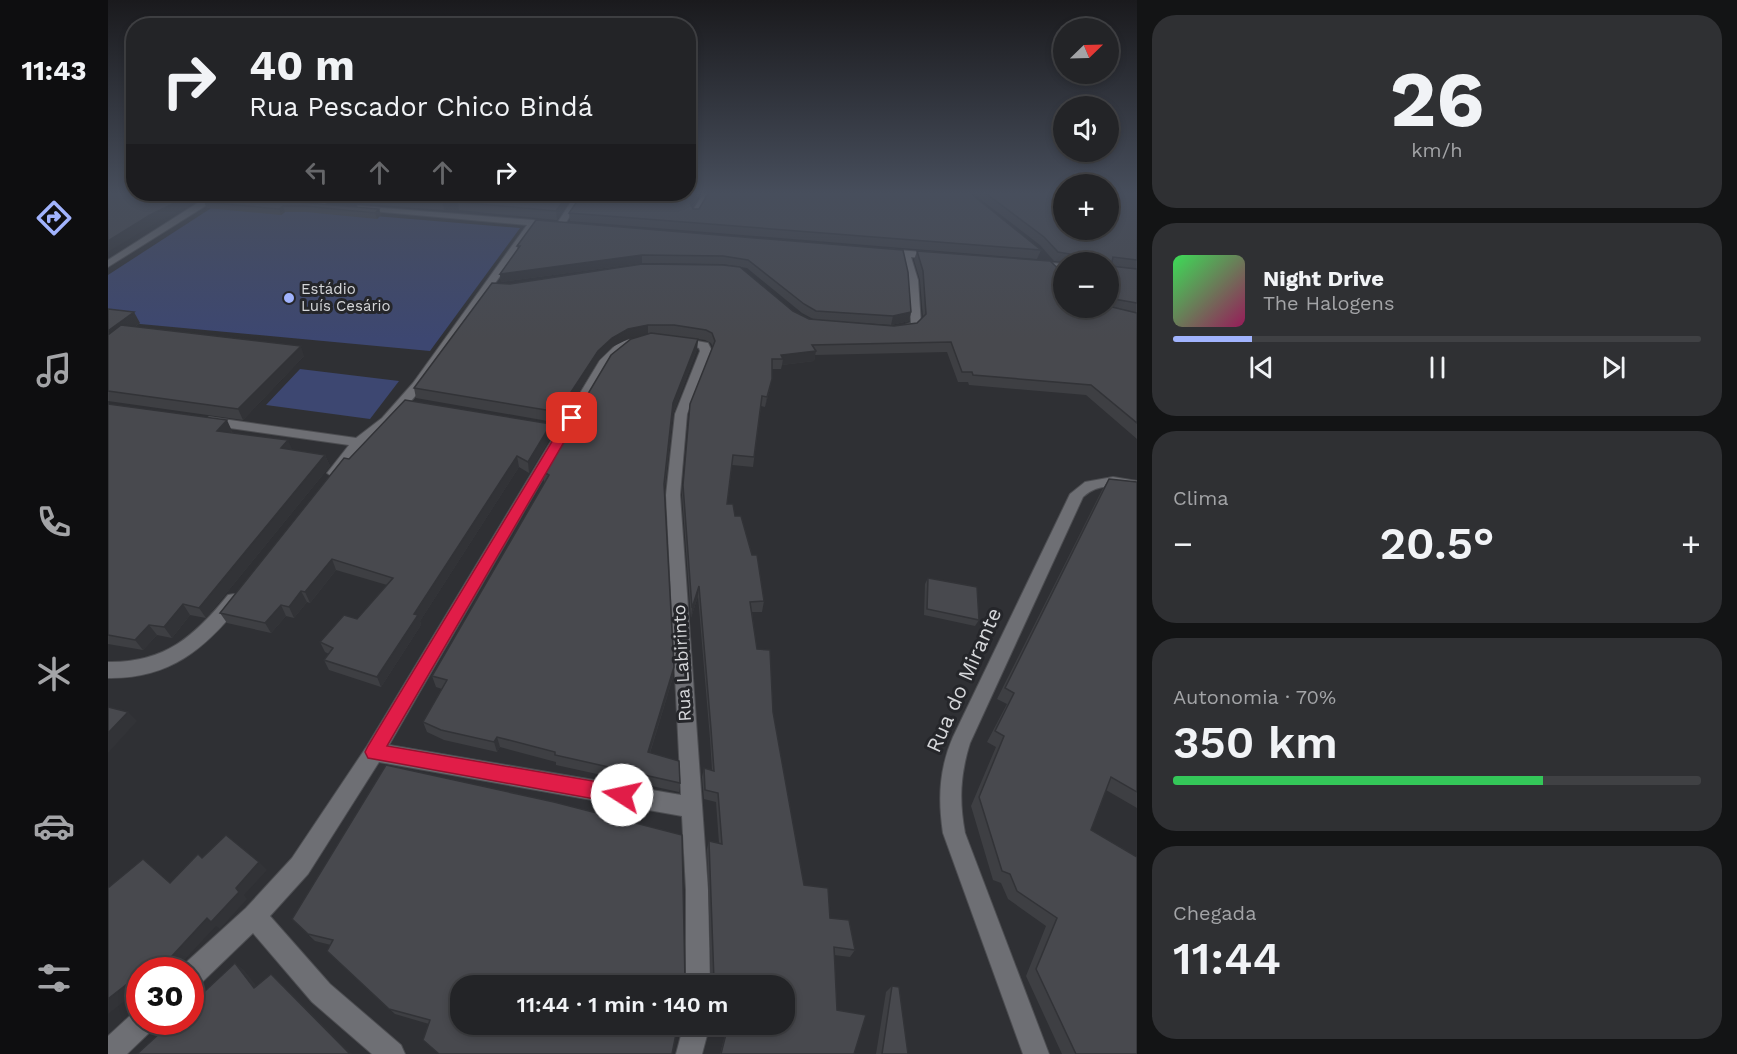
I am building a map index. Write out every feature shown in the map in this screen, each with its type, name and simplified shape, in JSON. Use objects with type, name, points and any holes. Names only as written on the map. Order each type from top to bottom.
[{"type":"street","points":[[108,264],[144,241]]},
{"type":"street","points":[[322,488],[358,442],[409,403],[520,241]]},
{"type":"street","points":[[871,251],[951,257]]},
{"type":"street","points":[[891,330],[910,328],[916,324],[913,280],[906,254]]},
{"type":"street","points":[[1043,255],[1053,268]]},
{"type":"street","points":[[1029,264],[1051,266]]},
{"type":"street","points":[[487,287],[503,287]]},
{"type":"street","name":"Rua Labirinto","points":[[374,752],[559,429],[613,352],[634,340],[662,338],[704,345],[706,351],[681,414],[673,495],[690,807],[697,890],[698,975]]},
{"type":"street","points":[[192,419],[358,442]]},
{"type":"street","name":"Rua do Mirante","points":[[1036,1054],[954,833],[947,796],[950,771],[965,732],[1077,494],[1088,485],[1099,482],[1121,482],[1137,486]]},
{"type":"street","points":[[108,670],[126,672],[157,663],[178,653],[203,638],[242,590]]},
{"type":"street","points":[[204,963],[254,916],[300,866],[374,752],[690,807]]},
{"type":"street","points":[[254,916],[321,993],[392,1054]]},
{"type":"street","points":[[108,1054],[128,1035]]},
{"type":"street","points":[[689,1054],[694,1035]]},
{"type":"shaded area","name":"Estádio Luís Cesário","points":[[160,241],[510,241],[430,351],[108,321],[108,275]]},
{"type":"shaded area","points":[[300,369],[399,381],[370,419],[266,405]]},
{"type":"building","points":[[521,241],[795,241],[903,250],[908,272],[911,312],[893,316],[816,311],[748,260],[723,256],[642,255],[500,274],[520,246],[517,246]]},
{"type":"building","points":[[929,241],[1030,241],[1041,250]]},
{"type":"building","points":[[1048,241],[1137,241],[1137,260],[1119,258],[1119,252],[1058,252]]},
{"type":"building","points":[[917,251],[1050,261],[1053,264],[1053,318],[1119,318],[1119,309],[1137,313],[1137,423],[1091,385],[973,375],[972,372],[962,372],[951,342],[812,345],[816,351],[781,355],[783,359],[772,359],[772,379],[767,397],[762,396],[754,457],[733,455],[727,504],[733,504],[735,516],[741,516],[752,555],[757,555],[764,601],[750,602],[757,649],[770,650],[773,712],[804,885],[828,888],[830,918],[849,920],[855,950],[834,947],[837,1010],[866,1015],[854,1054],[721,1054],[726,1035],[795,1035],[795,975],[714,975],[709,841],[722,844],[718,793],[705,790],[704,768],[714,771],[711,729],[699,586],[692,608],[683,485],[690,404],[715,341],[712,333],[674,325],[648,325],[628,329],[612,338],[598,351],[558,412],[414,388],[492,283],[510,284],[642,264],[723,265],[740,267],[793,311],[809,319],[894,326],[917,323],[926,314],[923,271]]},
{"type":"building","points":[[1119,267],[1137,269],[1137,303],[1119,300]]},
{"type":"building","points":[[108,309],[134,312],[108,331]]},
{"type":"building","points":[[121,325],[301,346],[238,409],[108,391],[108,335]]},
{"type":"building","points":[[651,333],[698,339],[673,403],[664,484],[674,667],[648,752],[679,761],[680,783],[555,755],[555,752],[497,737],[494,742],[441,730],[423,722],[447,680],[432,676],[549,475],[542,471],[611,355],[631,339]]},
{"type":"building","points":[[405,400],[551,424],[528,462],[517,456],[414,614],[418,615],[377,677],[324,660],[333,648],[320,642],[344,615],[357,619],[393,578],[332,559],[305,592],[301,591],[289,607],[281,605],[265,623],[220,613],[344,458],[349,459]]},
{"type":"building","points":[[108,404],[227,420],[217,431],[288,440],[281,448],[325,455],[199,608],[183,604],[164,627],[149,625],[135,640],[108,635]]},
{"type":"building","points":[[1109,479],[1137,482],[1137,792],[1111,777],[1091,830],[1137,857],[1137,1054],[1076,1054],[1036,969],[1057,918],[1017,891],[1010,874],[1002,871],[979,797],[1004,736],[995,731],[1014,693],[1005,688]]},
{"type":"building","points":[[928,578],[977,587],[979,620],[927,609]]},
{"type":"building","points":[[108,707],[128,712],[108,733]]},
{"type":"building","points":[[386,765],[554,802],[682,835],[685,975],[450,975],[450,1035],[676,1035],[672,1054],[439,1054],[423,1040],[430,1020],[389,1009],[327,951],[333,940],[308,934],[292,919]]},
{"type":"building","points":[[226,835],[259,862],[236,888],[239,892],[211,922],[207,918],[171,957],[126,957],[126,985],[108,999],[108,888],[143,859],[170,883],[198,854],[202,858]]},
{"type":"building","points":[[235,963],[254,988],[271,974],[350,1054],[137,1054],[158,1035],[204,1035],[204,992]]},
{"type":"building","points":[[892,986],[899,987],[908,1054],[882,1054]]},
{"type":"place","name":"Estádio Luís Cesário","points":[[289,298]]},
{"type":"route","points":[[572,418],[374,752],[622,795]]}]
